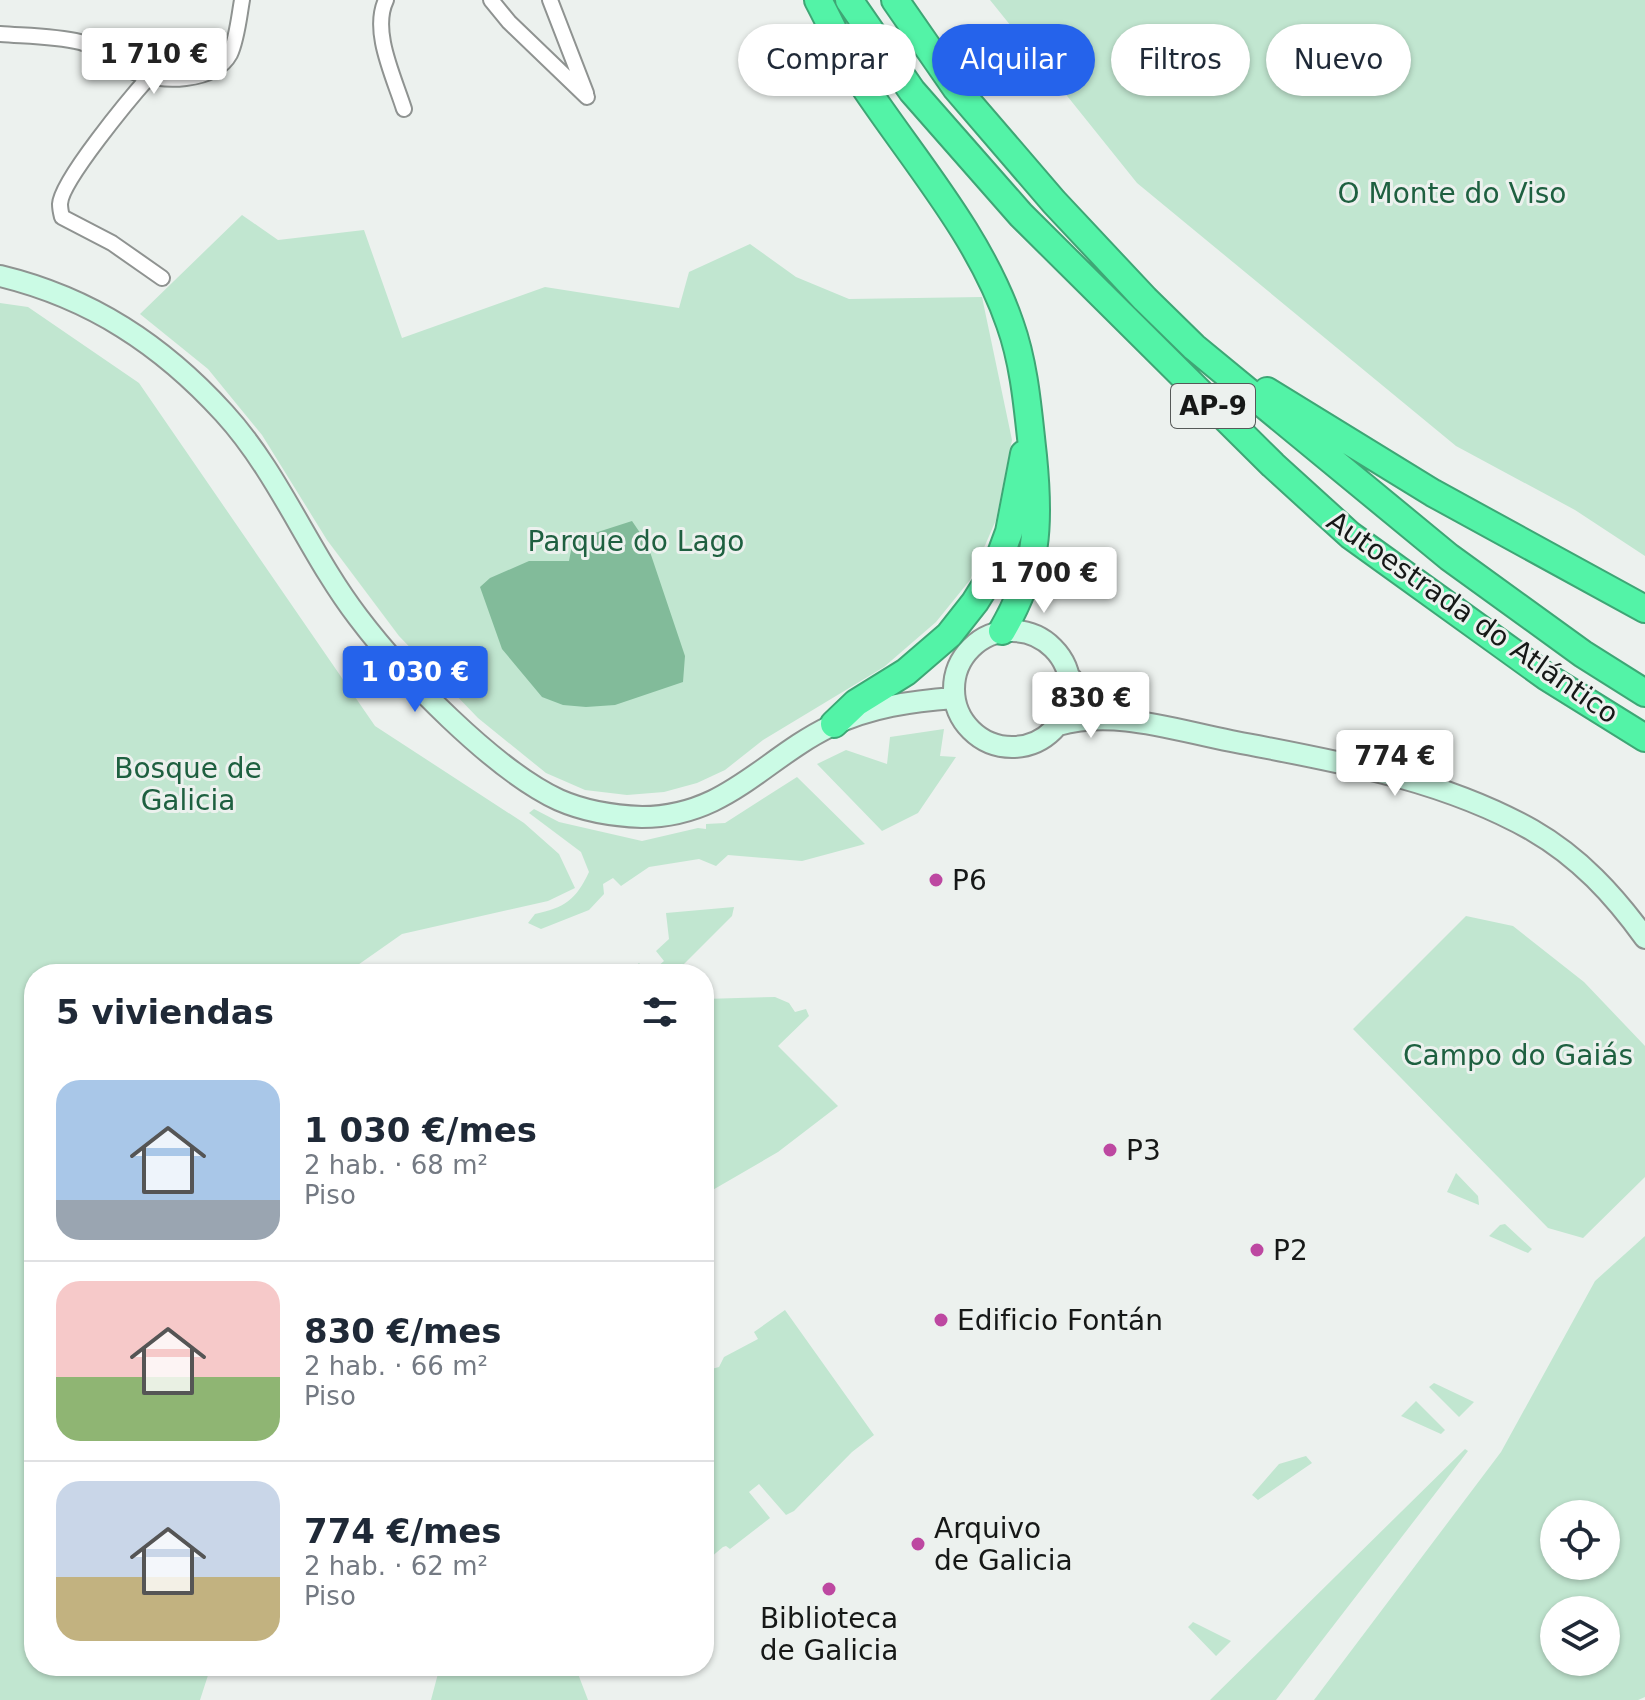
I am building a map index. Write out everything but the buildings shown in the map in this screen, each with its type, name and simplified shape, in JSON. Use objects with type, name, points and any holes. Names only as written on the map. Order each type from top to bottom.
[{"type":"highway","points":[[818,0],[861,82],[974,245],[1010,323],[1022,370],[1038,504],[1032,565],[1015,610],[1002,631]]},
{"type":"highway","name":"Autoestrada do Atlántico","points":[[849,0],[912,91],[1021,215],[1273,465],[1350,535],[1547,677],[1645,738]]},
{"type":"highway","name":"Autoestrada do Atlántico","points":[[895,0],[956,88],[1054,202],[1194,347],[1449,557],[1583,654],[1645,693]]},
{"type":"highway","points":[[1194,347],[1433,493],[1645,609]]},
{"type":"highway","points":[[834,724],[856,703],[906,672],[949,635],[975,602],[995,570],[1009,532],[1029,423]]},
{"type":"street","points":[[0,34],[82,42],[132,71],[149,77],[184,77],[208,73],[223,64],[231,52],[242,0]]},
{"type":"street","points":[[386,0],[379,14],[384,45],[404,109]]},
{"type":"street","points":[[491,0],[509,22],[587,97],[550,0]]},
{"type":"street","points":[[149,77],[104,131],[64,192],[60,204],[62,217],[112,243],[162,278]]},
{"type":"street","points":[[0,276],[33,284],[99,311],[159,351],[195,384],[226,415],[257,458],[357,616],[400,667],[444,712],[494,755],[524,779],[560,800],[600,812],[644,817],[678,812],[713,802],[741,787],[793,747],[834,724],[906,702],[954,698]]},
{"type":"street","points":[[1002,631],[1020,631],[1037,636],[1052,646],[1063,659],[1069,676],[1070,693],[1058,725],[1045,737],[1028,745],[1009,747],[990,743],[967,725],[954,698],[954,680],[965,655],[985,637],[1002,631]]},
{"type":"street","points":[[1069,676],[1084,693],[1120,719]]},
{"type":"street","points":[[1058,725],[1079,719],[1120,719],[1366,768],[1430,786],[1496,811],[1574,859],[1610,893],[1645,938]]},
{"type":"green space","name":"O Monte do Viso","points":[[990,0],[1645,0],[1645,556],[1575,510],[1456,446],[1137,183],[1067,96],[1095,96],[1095,24],[1009,24]]},
{"type":"green space","name":"Parque do Lago","points":[[242,215],[278,240],[364,230],[402,338],[545,287],[679,308],[689,272],[750,244],[796,277],[849,299],[982,297],[1012,440],[996,520],[970,580],[936,622],[884,667],[763,740],[725,770],[697,783],[664,792],[627,795],[585,790],[546,773],[478,718],[399,636],[327,540],[262,435],[208,369],[140,314]]},
{"type":"green space","name":"Bosque de Galicia","points":[[0,303],[28,307],[139,383],[375,726],[524,823],[559,854],[575,888],[548,901],[402,934],[359,964],[24,964],[24,1676],[208,1676],[200,1700],[0,1700]]},
{"type":"green space","points":[[944,729],[940,756],[956,757],[918,813],[882,831],[817,764],[846,750],[887,764],[890,737]]},
{"type":"green space","points":[[797,777],[865,844],[802,861],[728,855],[716,866],[699,859],[649,867],[621,886],[613,878],[603,884],[604,894],[589,910],[541,929],[528,923],[535,914],[554,909],[574,896],[589,872],[581,852],[529,813],[534,809],[559,822],[642,841],[698,828],[706,829],[706,824],[725,823]]},
{"type":"green space","points":[[734,907],[732,916],[684,964],[661,964],[664,961],[656,951],[669,939],[666,913]]},
{"type":"green space","name":"Campo do Gaiás","points":[[1466,916],[1513,926],[1584,982],[1645,1046],[1645,1177],[1583,1238],[1548,1228],[1353,1029]]},
{"type":"green space","points":[[775,997],[789,1003],[795,1012],[806,1009],[809,1016],[778,1046],[838,1106],[778,1152],[714,1189],[714,999]]},
{"type":"green space","points":[[1456,1173],[1478,1196],[1479,1205],[1447,1192]]},
{"type":"green space","points":[[1505,1224],[1532,1249],[1528,1253],[1489,1236]]},
{"type":"green space","points":[[1645,1236],[1645,1697],[1638,1700],[1314,1700],[1501,1452],[1595,1281]]},
{"type":"green space","points":[[785,1310],[874,1435],[852,1452],[794,1511],[786,1515],[759,1484],[749,1492],[770,1518],[730,1549],[723,1547],[714,1555],[714,1368],[719,1367],[724,1357],[758,1339],[754,1332]]},
{"type":"green space","points":[[1434,1383],[1474,1402],[1459,1417],[1429,1387]]},
{"type":"green space","points":[[1416,1401],[1445,1430],[1441,1434],[1401,1416]]},
{"type":"green space","points":[[1465,1449],[1468,1451],[1276,1700],[1210,1700]]},
{"type":"green space","points":[[1306,1456],[1312,1463],[1258,1500],[1252,1495],[1279,1464]]},
{"type":"green space","points":[[1193,1622],[1231,1641],[1216,1656],[1188,1627]]},
{"type":"green space","points":[[437,1676],[579,1676],[588,1700],[431,1700]]},
{"type":"shaded area","points":[[632,521],[647,543],[685,656],[683,682],[615,705],[563,705],[542,697],[502,649],[480,587],[490,578],[529,561],[569,561],[573,540]]},
{"type":"place","name":"P6","points":[[936,880]]},
{"type":"place","name":"P3","points":[[1110,1150]]},
{"type":"place","name":"P2","points":[[1257,1250]]},
{"type":"place","name":"Edificio Fontán","points":[[941,1320]]},
{"type":"place","name":"Arquivo de Galicia","points":[[918,1544]]},
{"type":"place","name":"Biblioteca de Galicia","points":[[829,1589]]}]
